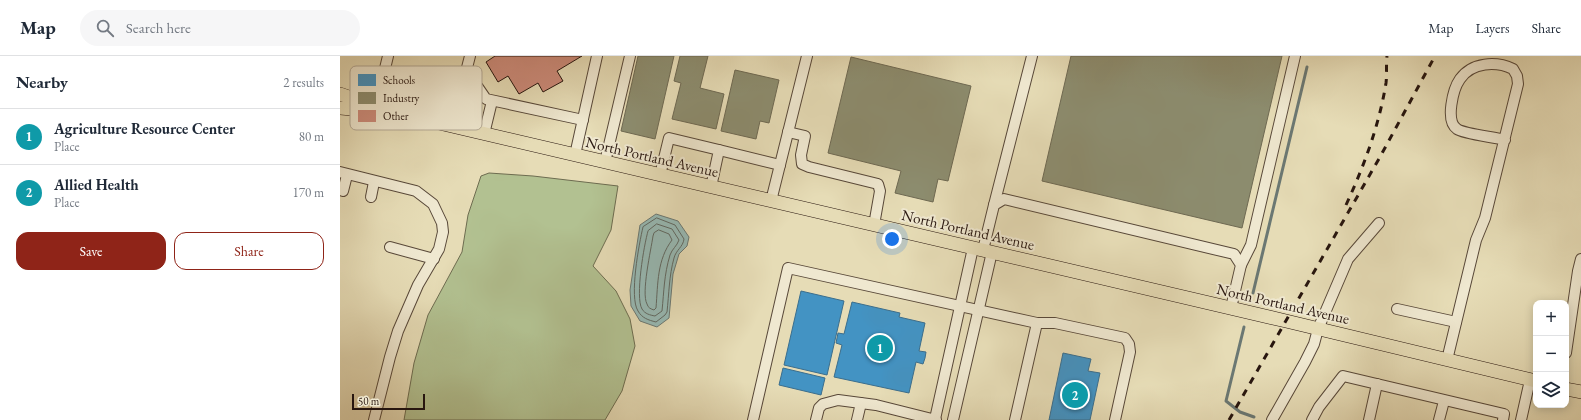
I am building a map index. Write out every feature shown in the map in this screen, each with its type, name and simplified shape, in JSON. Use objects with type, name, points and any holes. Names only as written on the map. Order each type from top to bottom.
[{"type":"main road","points":[[340,94],[350,97]]},
{"type":"main road","points":[[340,108],[350,109]]},
{"type":"main road","name":"North Portland Avenue","points":[[468,130],[1231,308],[1533,381]]},
{"type":"main road","points":[[1569,390],[1581,392]]},
{"type":"street","points":[[386,66],[388,56]]},
{"type":"street","points":[[467,66],[470,56]]},
{"type":"street","points":[[575,155],[597,56]]},
{"type":"street","points":[[605,162],[630,56]]},
{"type":"street","points":[[772,201],[806,56]]},
{"type":"street","points":[[953,420],[978,310],[983,250],[1032,56]]},
{"type":"street","points":[[1231,308],[1240,270],[1251,245],[1295,56]]},
{"type":"street","points":[[1447,360],[1476,240],[1485,218],[1505,140],[1518,84],[1514,69],[1494,63],[1482,65],[1460,78],[1456,87],[1450,112],[1451,120],[1454,126],[1461,131],[1505,140]]},
{"type":"street","points":[[482,93],[486,99],[492,101],[583,120]]},
{"type":"street","points":[[484,134],[492,101]]},
{"type":"street","points":[[788,132],[805,136],[801,155],[802,164],[878,184],[880,191],[874,225]]},
{"type":"street","points":[[660,175],[669,138],[780,165]]},
{"type":"street","points":[[711,187],[719,150]]},
{"type":"street","points":[[343,191],[344,174],[416,191],[433,204],[442,223],[443,232],[439,249],[418,285],[398,331],[374,420]]},
{"type":"street","points":[[370,197],[374,182]]},
{"type":"street","points":[[994,205],[1004,199],[1227,252],[1234,254],[1240,270]]},
{"type":"street","points":[[1272,420],[1314,344],[1318,329],[1348,259],[1379,222]]},
{"type":"street","points":[[390,247],[434,259]]},
{"type":"street","points":[[816,420],[819,408],[828,402],[838,400],[876,405],[935,420],[960,306],[983,250]]},
{"type":"street","points":[[1568,336],[1581,259]]},
{"type":"street","points":[[753,420],[788,268],[1036,323],[1055,323],[1124,338],[1127,340],[1130,352],[1115,420]]},
{"type":"street","points":[[1397,309],[1456,322]]},
{"type":"street","points":[[1015,420],[1036,323]]},
{"type":"street","points":[[1312,420],[1319,407],[1343,376],[1504,414],[1503,420]]},
{"type":"street","points":[[1521,420],[1533,381]]},
{"type":"street","points":[[1369,420],[1377,384]]},
{"type":"street","points":[[1439,420],[1444,401]]},
{"type":"street","points":[[857,420],[861,403]]},
{"type":"green space","points":[[489,173],[533,176],[618,186],[611,230],[593,266],[616,291],[630,319],[635,346],[622,391],[605,420],[404,420],[414,363],[428,315],[462,252],[468,215],[481,176]]},
{"type":"water","points":[[656,214],[678,221],[689,237],[687,246],[679,254],[673,274],[669,318],[657,327],[640,321],[631,306],[630,290],[640,225]]},
{"type":"building: Schools","points":[[801,291],[844,301],[827,375],[784,365]]},
{"type":"building: Schools","points":[[852,302],[900,313],[899,317],[925,323],[919,351],[926,352],[925,358],[923,364],[916,362],[909,393],[834,377],[842,345],[836,343],[838,333],[844,334]]},
{"type":"building: Schools","points":[[1063,353],[1091,359],[1088,371],[1100,373],[1090,420],[1049,420]]},
{"type":"building: Schools","points":[[783,368],[825,378],[821,395],[779,385]]},
{"type":"building: Industry","points":[[638,56],[674,56],[655,139],[621,131]]},
{"type":"building: Industry","points":[[680,56],[708,56],[700,88],[724,94],[716,129],[672,119],[681,83],[674,81]]},
{"type":"building: Industry","points":[[1071,56],[1282,56],[1242,228],[1042,181]]},
{"type":"building: Industry","points":[[851,57],[971,86],[948,181],[938,179],[933,202],[895,193],[901,171],[828,153]]},
{"type":"building: Industry","points":[[735,70],[779,80],[769,123],[760,121],[756,139],[721,131]]},
{"type":"building: Other","points":[[495,56],[582,56],[557,71],[563,81],[543,92],[538,83],[519,94],[508,76],[498,82],[486,62]]},
{"type":"waterway","points":[[1253,293],[1307,67]]},
{"type":"waterway","points":[[1244,327],[1226,401],[1240,412],[1254,417]]},
{"type":"railway","points":[[1346,205],[1365,161],[1375,130],[1386,83],[1387,56]]},
{"type":"railway","points":[[1229,420],[1380,157],[1435,56]]},
{"type":"place","name":"Agriculture Resource Center","points":[[880,348]]},
{"type":"place","name":"Allied Health","points":[[1075,395]]}]
